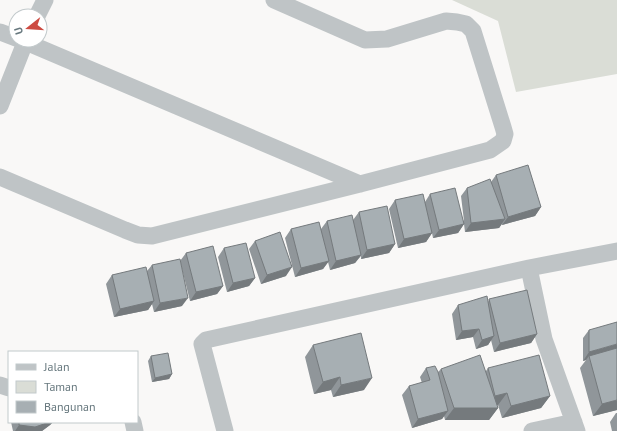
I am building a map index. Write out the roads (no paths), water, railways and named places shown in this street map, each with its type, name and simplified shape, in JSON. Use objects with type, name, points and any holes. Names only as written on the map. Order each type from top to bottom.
[{"type":"street","points":[[0,177],[125,230],[138,235],[152,236],[490,150],[503,141],[503,128],[473,32],[466,24],[446,22],[387,38],[366,40],[274,0]]},
{"type":"street","points":[[0,106],[19,48]]},
{"type":"street","points":[[41,48],[360,184]]},
{"type":"street","points":[[225,431],[202,344],[206,340],[529,268],[617,251]]},
{"type":"street","points":[[529,268],[544,339],[576,426],[532,431]]}]
